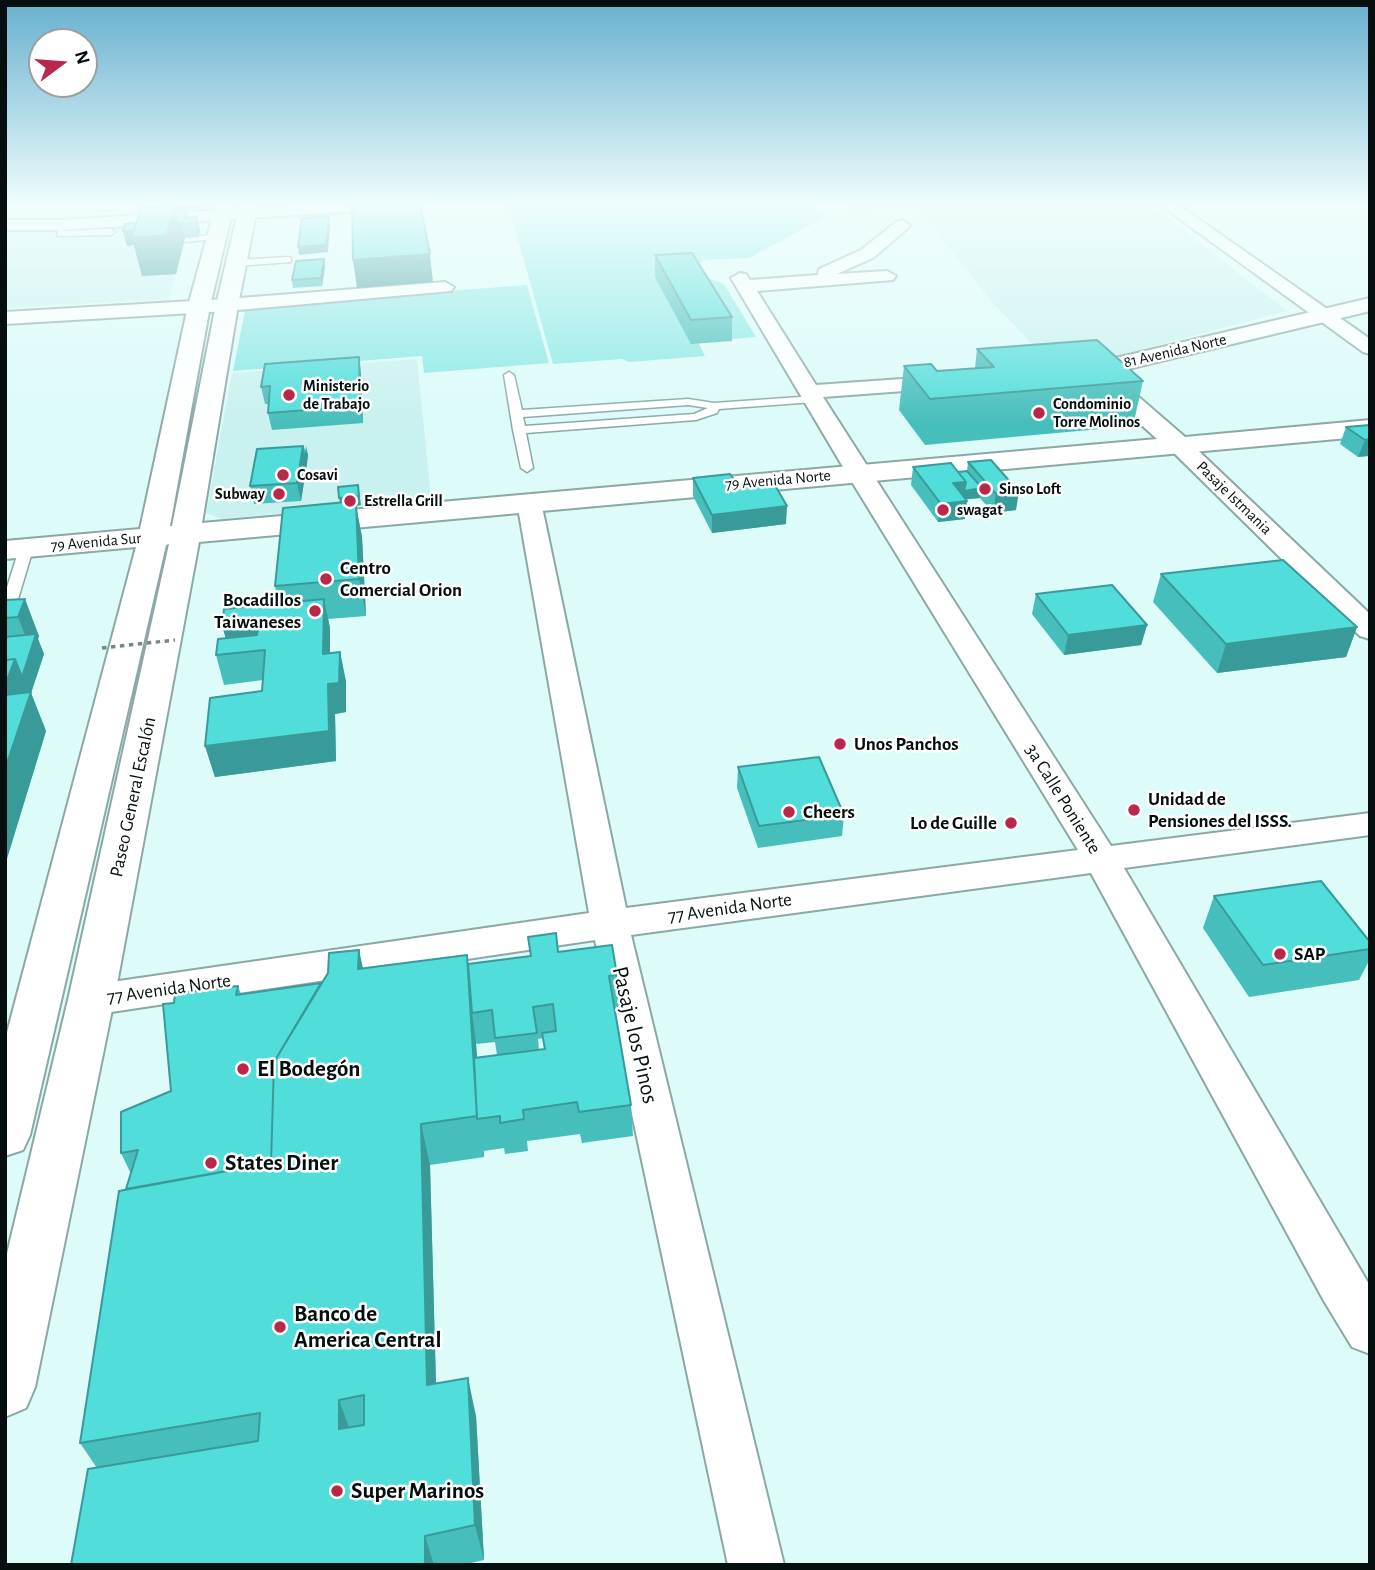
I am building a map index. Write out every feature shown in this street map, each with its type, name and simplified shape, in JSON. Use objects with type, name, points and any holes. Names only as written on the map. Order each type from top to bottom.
[{"type":"main road","name":"Paseo General Escalón","points":[[5,1387],[91,1000],[170,535],[199,306],[209,277]]},
{"type":"main road","name":"Paseo General Escalón","points":[[5,1135],[22,1013],[170,535],[234,277]]},
{"type":"main road","name":"81 Avenida Norte","points":[[1094,370],[1370,304]]},
{"type":"main road","name":"Pasaje Istmania","points":[[1094,370],[1179,445]]},
{"type":"main road","name":"79 Avenida Norte","points":[[170,535],[1370,428]]},
{"type":"main road","name":"79 Avenida Sur","points":[[16,550],[170,535]]},
{"type":"street","points":[[796,282],[810,277]]},
{"type":"street","points":[[796,282],[892,281],[889,277]]},
{"type":"street","points":[[1271,277],[1370,348]]},
{"type":"street","name":"3a Calle Poniente","points":[[796,282],[743,282],[858,472],[1101,859],[1341,1284],[1370,1330]]},
{"type":"street","points":[[5,318],[227,304],[340,290],[445,287]]},
{"type":"street","name":"81 Avenida Norte","points":[[1067,372],[1094,370]]},
{"type":"street","points":[[812,396],[972,380]]},
{"type":"street","name":"Pasaje Istmania","points":[[1179,445],[1370,630]]},
{"type":"street","name":"Pasaje los Pinos","points":[[529,502],[610,924],[756,1565]]},
{"type":"street","name":"77 Avenida Norte","points":[[91,1000],[610,924],[1370,824]]},
{"type":"lane","points":[[509,374],[527,468]]},
{"type":"lane","points":[[516,414],[688,402],[714,407],[812,396]]},
{"type":"lane","points":[[519,430],[696,417],[713,411],[714,407]]},
{"type":"lane","points":[[5,618],[16,550]]},
{"type":"path","points":[[102,648],[175,639]]},
{"type":"shaded area","points":[[5,277],[174,277],[169,299],[5,308]]},
{"type":"shaded area","points":[[529,277],[706,277],[724,284],[756,337],[698,342],[705,356],[553,364]]},
{"type":"shaded area","points":[[972,277],[1244,277],[1287,311],[1098,361],[1055,368],[992,302]]},
{"type":"shaded area","points":[[527,285],[549,363],[424,373],[422,356],[233,371],[246,306]]},
{"type":"shaded area","points":[[417,359],[431,499],[222,519],[206,513],[232,373]]},
{"type":"building","points":[[293,277],[321,277],[321,278],[292,280]]},
{"type":"building","points":[[667,277],[707,277],[732,317],[691,320]]},
{"type":"building","points":[[1097,340],[1143,381],[930,399],[904,366],[931,364],[937,371],[994,367],[977,349]]},
{"type":"building","points":[[359,357],[360,406],[268,413],[270,386],[261,387],[265,364]]},
{"type":"building","points":[[1370,425],[1370,439],[1365,440],[1346,427]]},
{"type":"building","points":[[303,446],[297,483],[250,486],[257,449]]},
{"type":"building","points":[[991,460],[1019,492],[996,494],[968,462]]},
{"type":"building","points":[[951,463],[966,482],[953,483],[967,501],[941,504],[913,467]]},
{"type":"building","points":[[967,471],[982,488],[964,491],[966,482],[958,472]]},
{"type":"building","points":[[730,474],[739,486],[773,482],[787,506],[712,515],[693,478]]},
{"type":"building","points":[[358,485],[359,496],[339,498],[338,487]]},
{"type":"building","points":[[356,501],[359,579],[275,586],[283,508]]},
{"type":"building","points":[[1283,560],[1357,627],[1226,644],[1161,574]]},
{"type":"building","points":[[1112,585],[1147,625],[1068,635],[1036,594]]},
{"type":"building","points":[[25,599],[18,617],[5,618],[5,600]]},
{"type":"building","points":[[324,599],[323,654],[340,652],[339,683],[328,684],[329,731],[205,746],[210,698],[262,691],[265,650],[216,655],[218,639],[257,635],[259,621],[222,625],[224,609]]},
{"type":"building","points":[[36,634],[22,677],[15,659],[5,660],[5,637]]},
{"type":"building","points":[[15,659],[5,685],[5,660]]},
{"type":"building","points":[[31,692],[5,769],[5,695]]},
{"type":"building","points":[[819,757],[844,815],[759,826],[738,767]]},
{"type":"building","points":[[1321,881],[1370,942],[1370,949],[1263,965],[1214,896]]},
{"type":"building","points":[[556,933],[558,952],[612,945],[617,975],[609,976],[631,1105],[579,1112],[577,1102],[523,1110],[524,1119],[500,1123],[500,1116],[477,1119],[474,1058],[545,1049],[542,1033],[556,1031],[553,1004],[533,1007],[537,1033],[495,1038],[492,1010],[472,1013],[468,964],[531,956],[528,937]]},
{"type":"building","points":[[359,950],[358,969],[467,955],[477,1116],[421,1124],[427,1385],[468,1378],[475,1525],[425,1536],[425,1565],[71,1565],[88,1469],[258,1441],[260,1413],[80,1443],[119,1191],[271,1163],[274,1062],[328,973],[329,953]],"holes":[[[364,1395],[364,1425],[339,1429],[339,1400]]]},
{"type":"building","points":[[321,983],[274,1062],[271,1163],[126,1189],[138,1150],[121,1153],[121,1112],[171,1091],[163,1004],[174,1003],[175,993],[238,986],[236,995]]},
{"type":"place","name":"Ministerio de Trabajo","points":[[289,395]]},
{"type":"place","name":"Condominio Torre Molinos","points":[[1039,413]]},
{"type":"place","name":"Cosavi","points":[[283,475]]},
{"type":"place","name":"Sinso Loft","points":[[985,489]]},
{"type":"place","name":"Subway","points":[[279,494]]},
{"type":"place","name":"Estrella Grill","points":[[350,501]]},
{"type":"place","name":"swagat","points":[[943,510]]},
{"type":"place","name":"Centro Comercial Orion","points":[[326,579]]},
{"type":"place","name":"Bocadillos Taiwaneses","points":[[315,611]]},
{"type":"place","name":"Unos Panchos","points":[[840,744]]},
{"type":"place","name":"Unidad de Pensiones del ISSS.","points":[[1134,810]]},
{"type":"place","name":"Cheers","points":[[789,812]]},
{"type":"place","name":"Lo de Guille","points":[[1011,823]]},
{"type":"place","name":"SAP","points":[[1280,954]]},
{"type":"place","name":"El Bodegón","points":[[243,1069]]},
{"type":"place","name":"States Diner","points":[[211,1163]]},
{"type":"place","name":"Banco de America Central","points":[[280,1327]]},
{"type":"place","name":"Super Marinos","points":[[337,1491]]}]
